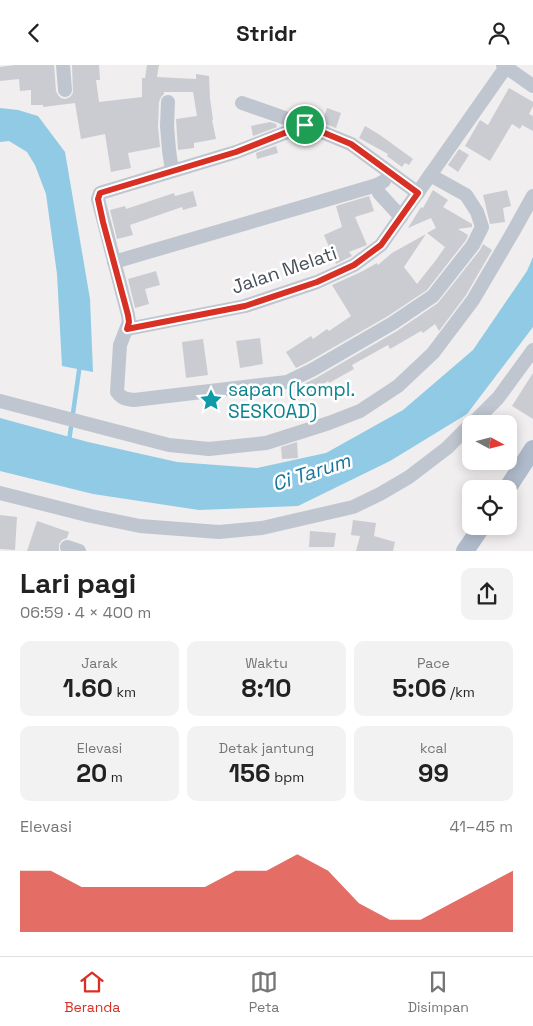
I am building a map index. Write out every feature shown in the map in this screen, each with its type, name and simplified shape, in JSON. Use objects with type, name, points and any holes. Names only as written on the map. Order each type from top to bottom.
[{"type":"main road","points":[[513,480],[533,451]]},
{"type":"main road","points":[[465,551],[476,535]]},
{"type":"street","points":[[63,65],[65,90]]},
{"type":"street","points":[[505,66],[533,86]]},
{"type":"street","name":"Jalan Melati","points":[[127,329],[245,306],[317,282],[354,265],[381,245],[505,66]]},
{"type":"street","points":[[168,102],[167,126],[172,171]]},
{"type":"street","points":[[242,103],[305,125],[351,144],[418,193]]},
{"type":"street","points":[[305,125],[236,152],[100,193],[98,199],[129,322],[120,345],[117,393],[120,397],[134,400],[287,382],[312,370],[393,323],[433,296],[473,245],[482,227],[478,212],[466,195],[430,175]]},
{"type":"street","points":[[114,262],[377,185],[393,175]]},
{"type":"street","points":[[377,185],[379,193],[401,217]]},
{"type":"street","points":[[0,401],[169,445],[209,449],[266,443],[329,423],[360,411],[398,386],[433,353],[473,300],[533,196]]},
{"type":"street","points":[[480,415],[498,398],[533,351]]},
{"type":"street","points":[[0,493],[91,516],[140,526],[219,532],[262,528],[353,507],[409,477],[447,448],[462,433]]},
{"type":"water","points":[[0,108],[18,110],[38,116],[65,152],[90,299],[93,372],[62,366],[57,274],[46,194],[35,165],[27,152],[9,141],[0,142]]},
{"type":"water","name":"Ci Tarum","points":[[533,257],[533,327],[467,414],[462,415],[462,417],[390,461],[298,506],[199,510],[93,494],[0,471],[0,418],[88,442],[177,462],[257,468],[326,453],[403,410],[473,350],[527,271]]},
{"type":"building","points":[[54,65],[56,91],[61,98],[65,99],[73,93],[72,65],[99,65],[100,80],[96,80],[99,102],[142,97],[142,78],[145,78],[147,65],[159,65],[157,77],[196,79],[196,74],[209,76],[212,120],[216,139],[194,143],[194,148],[178,150],[176,119],[197,116],[193,92],[164,92],[159,102],[158,127],[160,147],[128,153],[131,168],[111,172],[105,134],[81,139],[75,103],[43,107],[43,105],[31,105],[31,90],[20,91],[19,79],[0,81],[0,67]]},
{"type":"building","points":[[509,88],[533,102],[529,114],[533,116],[533,131],[522,125],[520,129],[512,124],[490,161],[465,146],[480,120],[488,125]]},
{"type":"building","points":[[327,108],[341,113],[336,128],[322,123]]},
{"type":"building","points":[[270,122],[276,124],[277,127],[253,136],[251,126]]},
{"type":"building","points":[[365,126],[413,159],[409,165],[405,163],[402,167],[387,156],[388,154],[359,138]]},
{"type":"building","points":[[276,146],[278,153],[257,159],[256,153]]},
{"type":"building","points":[[459,149],[469,155],[458,172],[448,165]]},
{"type":"building","points":[[433,190],[448,200],[443,207],[472,224],[472,227],[458,229],[468,235],[466,240],[427,290],[388,316],[296,368],[286,352],[311,336],[313,339],[327,329],[329,331],[351,316],[332,285],[377,263],[378,265],[392,253],[426,234],[404,267],[417,284],[436,260],[445,247],[427,233],[436,228],[431,218],[408,228],[421,207],[423,208]]},
{"type":"building","points":[[507,190],[511,206],[503,208],[505,222],[490,224],[483,195]]},
{"type":"building","points":[[193,191],[197,206],[183,210],[182,207],[130,225],[133,235],[117,239],[110,210],[125,206],[126,209],[174,193],[175,196]]},
{"type":"building","points":[[369,196],[374,211],[355,217],[367,245],[349,252],[352,256],[336,264],[324,235],[342,227],[336,206]]},
{"type":"building","points":[[483,244],[492,250],[466,295],[439,331],[435,324],[423,333],[421,331],[390,349],[388,345],[352,365],[354,369],[329,383],[328,381],[304,397],[297,387],[397,331],[438,303]]},
{"type":"building","points":[[156,271],[160,285],[145,289],[149,304],[135,308],[128,279]]},
{"type":"building","points":[[260,338],[263,364],[240,368],[236,341]]},
{"type":"building","points":[[203,339],[208,375],[186,378],[182,342]]},
{"type":"building","points":[[533,373],[533,419],[512,406]]},
{"type":"building","points":[[297,442],[298,458],[282,459],[281,447]]},
{"type":"building","points":[[0,515],[17,517],[15,550],[0,549]]},
{"type":"building","points":[[353,520],[376,523],[374,536],[395,542],[393,551],[356,551],[360,536],[351,535]]},
{"type":"building","points":[[37,521],[69,532],[67,538],[59,544],[59,551],[27,551]]},
{"type":"building","points":[[310,531],[336,533],[334,547],[309,547]]},
{"type":"waterway","points":[[69,441],[80,364]]},
{"type":"place","name":"sapan (kompl. SESKOAD)","points":[[211,400]]},
{"type":"route","points":[[305,125],[351,144],[418,193],[381,245],[354,265],[317,282],[245,306],[127,329],[128,315],[103,222],[98,199],[100,193],[236,152],[305,125]]}]
